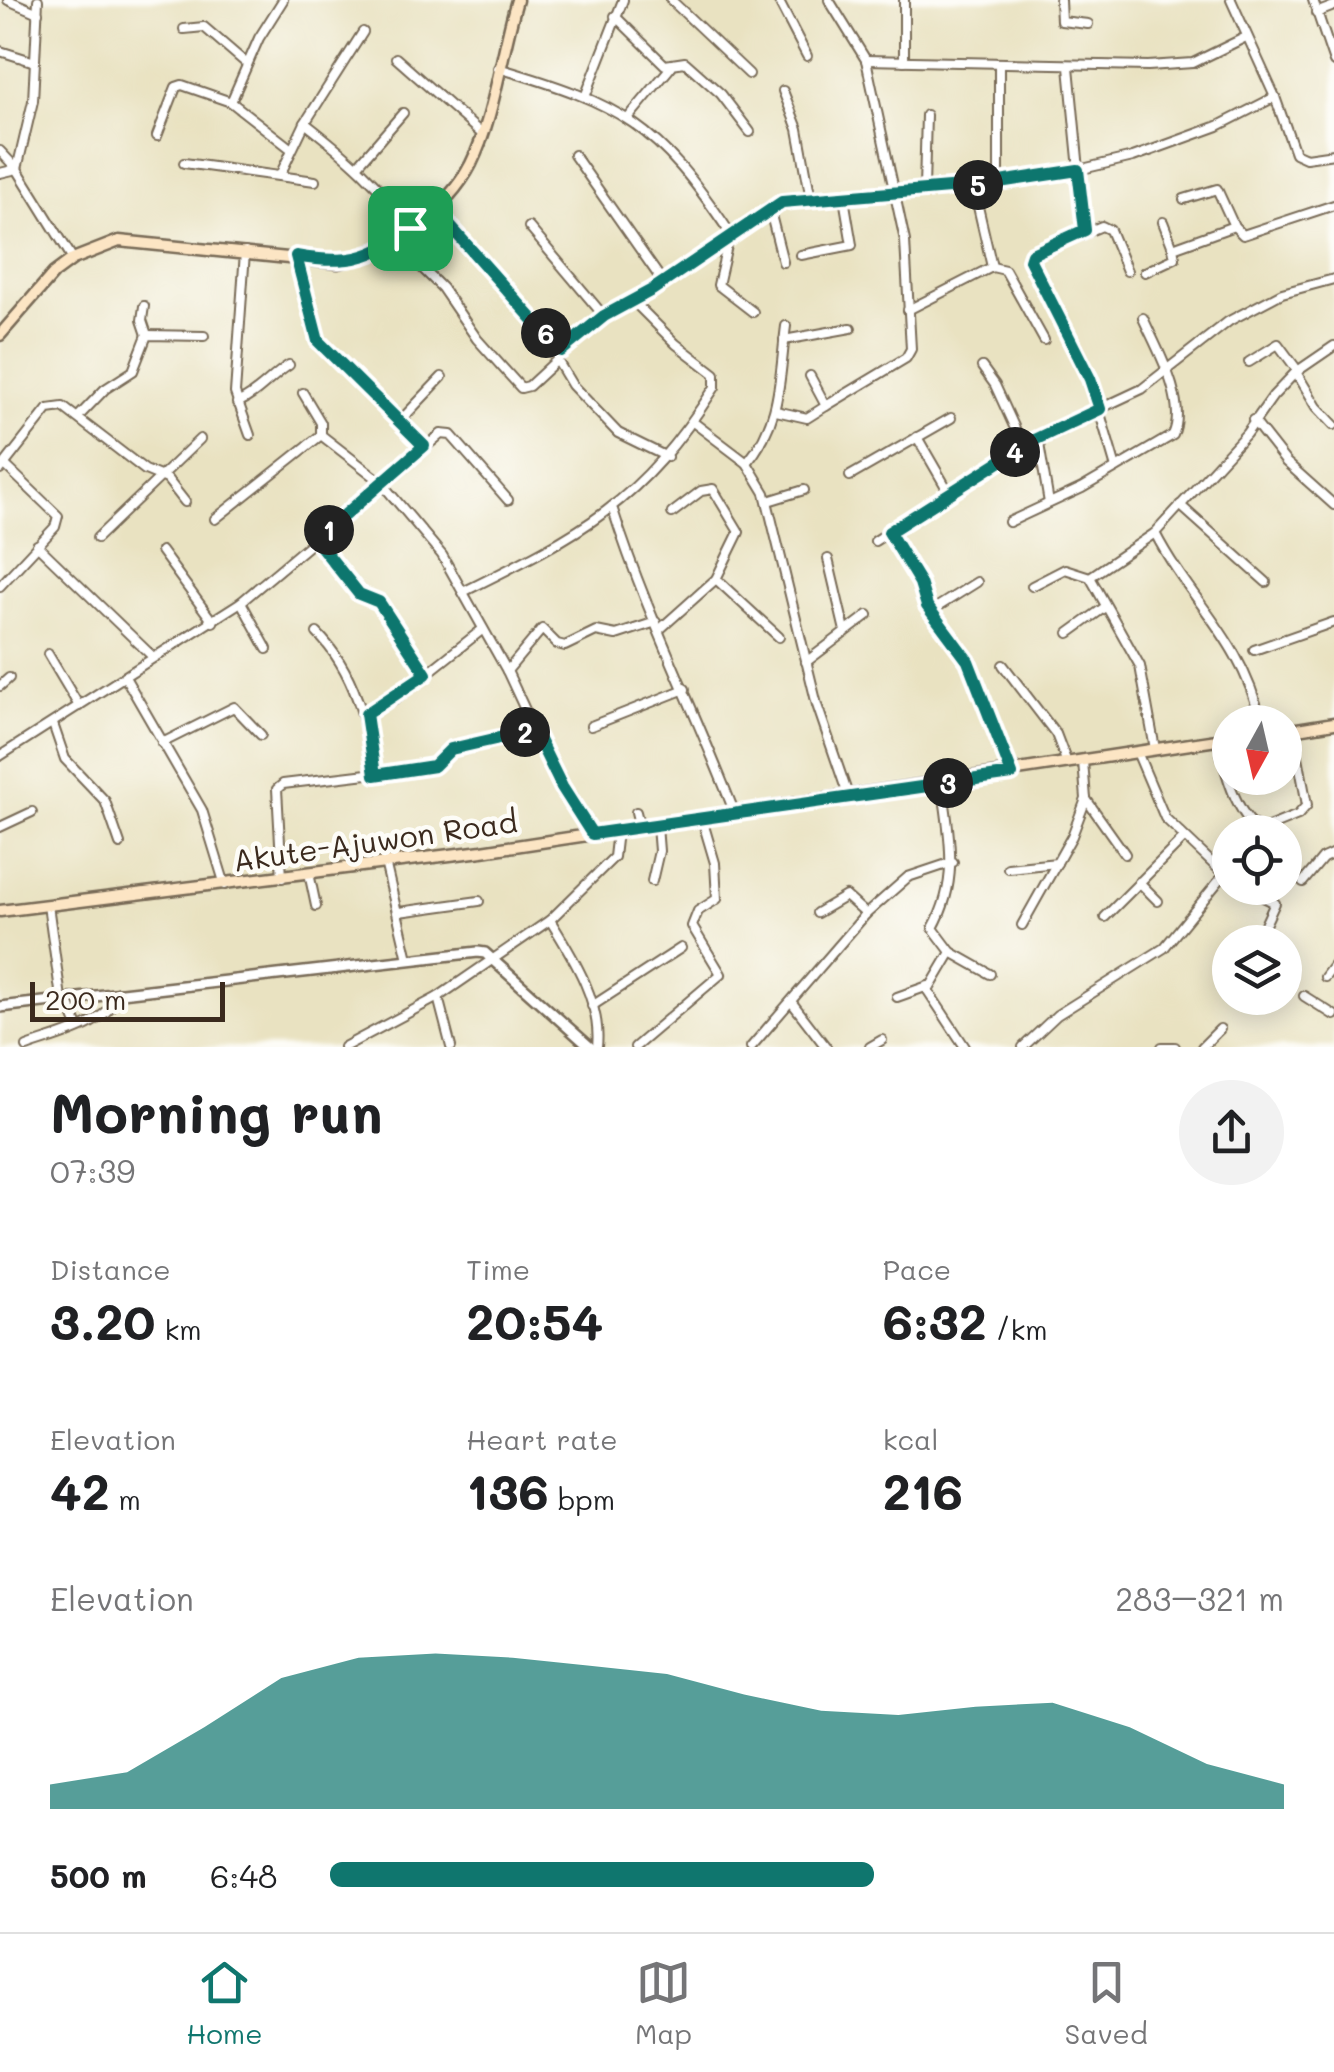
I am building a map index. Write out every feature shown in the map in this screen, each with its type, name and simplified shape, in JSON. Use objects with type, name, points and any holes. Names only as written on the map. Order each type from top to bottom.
[{"type":"main road","points":[[0,335],[34,290],[73,259],[119,241],[338,263],[370,255],[394,240],[434,208],[466,174],[482,134],[516,0]]},
{"type":"main road","points":[[1302,728],[1334,723]]},
{"type":"main road","name":"Akute-Ajuwon Road","points":[[0,912],[657,826],[1212,741]]},
{"type":"street","points":[[8,0],[38,13]]},
{"type":"street","points":[[17,169],[30,118],[38,0]]},
{"type":"street","points":[[231,102],[247,64],[283,0]]},
{"type":"street","points":[[585,97],[623,0]]},
{"type":"street","points":[[670,0],[749,74]]},
{"type":"street","points":[[778,0],[808,56]]},
{"type":"street","points":[[776,411],[807,418],[910,354],[905,240],[891,191],[866,60],[830,0]]},
{"type":"street","points":[[904,0],[904,61]]},
{"type":"street","points":[[1060,0],[1061,21],[1088,24]]},
{"type":"street","points":[[1232,0],[1295,153],[1306,158],[1334,154]]},
{"type":"street","points":[[1313,0],[1334,62]]},
{"type":"street","points":[[1316,13],[1334,6]]},
{"type":"street","points":[[615,16],[671,67]]},
{"type":"street","points":[[184,29],[204,26],[247,64]]},
{"type":"street","points":[[281,173],[290,148],[364,32]]},
{"type":"street","points":[[866,60],[999,66],[1192,62],[1246,37]]},
{"type":"street","points":[[0,50],[36,62]]},
{"type":"street","points":[[396,58],[482,134]]},
{"type":"street","points":[[630,116],[671,67],[685,62],[720,94],[750,132]]},
{"type":"street","points":[[999,66],[999,181]]},
{"type":"street","points":[[1069,66],[1085,230]]},
{"type":"street","points":[[498,68],[630,116],[688,170],[730,233],[732,242],[717,282],[753,312]]},
{"type":"street","points":[[157,136],[176,87],[231,102],[290,148]]},
{"type":"street","points":[[783,91],[798,129],[811,199]]},
{"type":"street","points":[[394,240],[442,288],[477,340],[520,388],[529,386],[604,316],[663,282],[769,207],[811,199],[973,186],[1078,170],[1134,156],[1218,126],[1275,97]]},
{"type":"street","points":[[358,165],[402,113]]},
{"type":"street","points":[[924,188],[926,114]]},
{"type":"street","points":[[305,123],[358,165],[389,196],[410,228]]},
{"type":"street","points":[[0,151],[17,169],[73,259]]},
{"type":"street","points":[[574,155],[663,282]]},
{"type":"street","points":[[184,163],[281,173],[315,181]]},
{"type":"street","points":[[0,173],[17,169]]},
{"type":"street","points":[[973,186],[992,267]]},
{"type":"street","points":[[1184,198],[1218,189],[1234,226],[1243,235],[1334,205]]},
{"type":"street","points":[[802,256],[852,245],[844,198]]},
{"type":"street","points":[[769,207],[783,262]]},
{"type":"street","points":[[434,208],[559,355],[572,385],[618,433],[667,457]]},
{"type":"street","points":[[1144,272],[1175,258],[1162,222]]},
{"type":"street","points":[[1116,468],[1090,379],[1030,260],[1032,254],[1102,226],[1110,230],[1128,271]]},
{"type":"street","points":[[1173,248],[1234,226]]},
{"type":"street","points":[[529,227],[604,316]]},
{"type":"street","points":[[245,252],[238,403],[250,434]]},
{"type":"street","points":[[296,256],[318,341],[424,446]]},
{"type":"street","points":[[908,310],[992,267],[1004,270],[1044,340]]},
{"type":"street","points":[[875,541],[1023,446],[1166,371],[1242,314],[1293,289],[1334,279]]},
{"type":"street","points":[[463,592],[560,544],[613,510],[667,457],[693,422],[718,378],[676,344],[632,300]]},
{"type":"street","points":[[78,417],[110,385],[133,372],[147,335],[142,320],[144,306]]},
{"type":"street","points":[[1008,522],[1173,435],[1178,424],[1166,371],[1143,318]]},
{"type":"street","points":[[746,463],[767,438],[776,411],[786,326]]},
{"type":"street","points":[[784,340],[851,328]]},
{"type":"street","points":[[147,335],[204,336]]},
{"type":"street","points":[[1249,362],[1275,344],[1297,371],[1317,407],[1334,424]]},
{"type":"street","points":[[1090,577],[1155,533],[1246,434],[1253,420],[1297,371],[1334,346]]},
{"type":"street","points":[[238,403],[258,392],[271,376],[289,365]]},
{"type":"street","points":[[982,367],[995,385],[1023,446]]},
{"type":"street","points":[[810,376],[826,406]]},
{"type":"street","points":[[400,420],[442,377]]},
{"type":"street","points":[[303,393],[321,423],[321,435]]},
{"type":"street","points":[[0,586],[55,526],[58,516],[3,467],[52,406],[63,406],[158,478],[167,479],[185,502]]},
{"type":"street","points":[[850,476],[951,418]]},
{"type":"street","points":[[1253,420],[1286,462],[1334,505]]},
{"type":"street","points":[[693,422],[746,463],[768,501],[806,662],[849,798]]},
{"type":"street","points":[[0,756],[152,656],[214,622],[442,434],[451,435],[508,500]]},
{"type":"street","points":[[321,435],[368,469],[442,555],[507,671],[562,787],[592,834]]},
{"type":"street","points":[[215,520],[321,435]]},
{"type":"street","points":[[918,438],[950,494]]},
{"type":"street","points":[[1038,438],[1049,503]]},
{"type":"street","points":[[97,538],[200,439]]},
{"type":"street","points":[[507,671],[542,629],[557,644],[565,646],[596,632],[616,635],[658,626],[716,579],[738,538],[735,520],[717,492],[708,488],[672,513]]},
{"type":"street","points":[[768,501],[804,490]]},
{"type":"street","points":[[1180,506],[1266,582]]},
{"type":"street","points":[[613,510],[633,574],[735,814]]},
{"type":"street","points":[[889,532],[920,583],[931,611],[968,661],[1012,774]]},
{"type":"street","points":[[1155,533],[1173,566],[1235,650],[1257,705]]},
{"type":"street","points":[[316,540],[359,594],[379,602],[426,674]]},
{"type":"street","points":[[37,544],[152,656]]},
{"type":"street","points":[[162,551],[214,622]]},
{"type":"street","points":[[828,559],[845,631]]},
{"type":"street","points":[[1032,586],[1065,569],[1090,577],[1140,666],[1155,749]]},
{"type":"street","points":[[716,579],[779,637]]},
{"type":"street","points":[[931,611],[977,582]]},
{"type":"street","points":[[241,602],[268,649]]},
{"type":"street","points":[[1069,633],[1105,607]]},
{"type":"street","points":[[806,662],[868,615]]},
{"type":"street","points":[[1254,650],[1334,622]]},
{"type":"street","points":[[366,714],[483,629]]},
{"type":"street","points":[[317,633],[332,650],[366,714],[375,775]]},
{"type":"street","points":[[48,654],[79,706]]},
{"type":"street","points":[[1003,666],[1056,734],[1067,763]]},
{"type":"street","points":[[124,677],[202,810],[225,885]]},
{"type":"street","points":[[0,686],[9,678]]},
{"type":"street","points":[[591,726],[685,689]]},
{"type":"street","points":[[162,743],[234,707],[261,735]]},
{"type":"street","points":[[53,724],[65,759],[104,801],[120,844]]},
{"type":"street","points":[[282,878],[278,789],[283,784],[434,766],[451,749],[534,730]]},
{"type":"street","points":[[1137,752],[1152,796],[1165,818],[1212,865]]},
{"type":"street","points":[[1022,925],[1057,863],[1086,799],[1083,760]]},
{"type":"street","points":[[942,784],[953,862],[948,900],[932,928],[951,952],[990,974]]},
{"type":"street","points":[[1237,795],[1247,818],[1261,830],[1298,815],[1307,805],[1302,784]]},
{"type":"street","points":[[1086,799],[1126,854]]},
{"type":"street","points":[[0,827],[32,812]]},
{"type":"street","points":[[636,812],[640,828]]},
{"type":"street","points":[[635,1047],[721,974],[692,926],[698,911],[718,899],[714,862],[702,819]]},
{"type":"street","points":[[652,880],[658,851],[657,826]]},
{"type":"street","points":[[344,1047],[438,997],[550,920],[614,857],[617,831]]},
{"type":"street","points":[[1104,917],[1184,838]]},
{"type":"street","points":[[1304,882],[1323,858],[1334,853]]},
{"type":"street","points":[[384,862],[408,958]]},
{"type":"street","points":[[752,1047],[793,1004],[866,914],[908,877],[953,862]]},
{"type":"street","points":[[1008,868],[1057,863]]},
{"type":"street","points":[[309,873],[316,906]]},
{"type":"street","points":[[1139,882],[1158,900]]},
{"type":"street","points":[[1023,1047],[1056,1015],[1164,948],[1212,895]]},
{"type":"street","points":[[816,913],[843,896],[866,914]]},
{"type":"street","points":[[399,912],[478,902]]},
{"type":"street","points":[[48,906],[64,998],[78,1028]]},
{"type":"street","points":[[0,1007],[478,952],[593,1047],[599,1030],[592,1006],[575,960],[550,920]]},
{"type":"street","points":[[592,1006],[682,948]]},
{"type":"street","points":[[897,996],[928,986],[951,952]]},
{"type":"street","points":[[1325,977],[1334,964]]},
{"type":"street","points":[[928,986],[929,995],[965,1047]]},
{"type":"street","points":[[27,1047],[78,1028],[111,1009],[118,992]]},
{"type":"street","points":[[1304,996],[1334,1015]]},
{"type":"street","points":[[438,997],[451,1047]]},
{"type":"street","points":[[793,1004],[826,1047]]},
{"type":"street","points":[[1202,1047],[1220,1029]]},
{"type":"street","points":[[370,1036],[374,1047]]},
{"type":"street","points":[[870,1047],[882,1040]]},
{"type":"street","points":[[1162,1047],[1174,1047]]},
{"type":"route","points":[[1078,170],[1085,230],[1032,254],[1030,260],[1090,379],[1100,409],[1032,441],[889,532],[920,583],[927,606],[968,661],[1012,774],[592,834],[562,787],[534,730],[451,749],[434,766],[375,775],[366,714],[396,698],[426,674],[379,602],[359,594],[316,540],[424,446],[324,350],[318,341],[296,256],[338,263],[370,255],[410,228],[434,208],[561,351],[604,316],[652,290],[730,233],[782,202],[973,186],[1078,170]]}]
